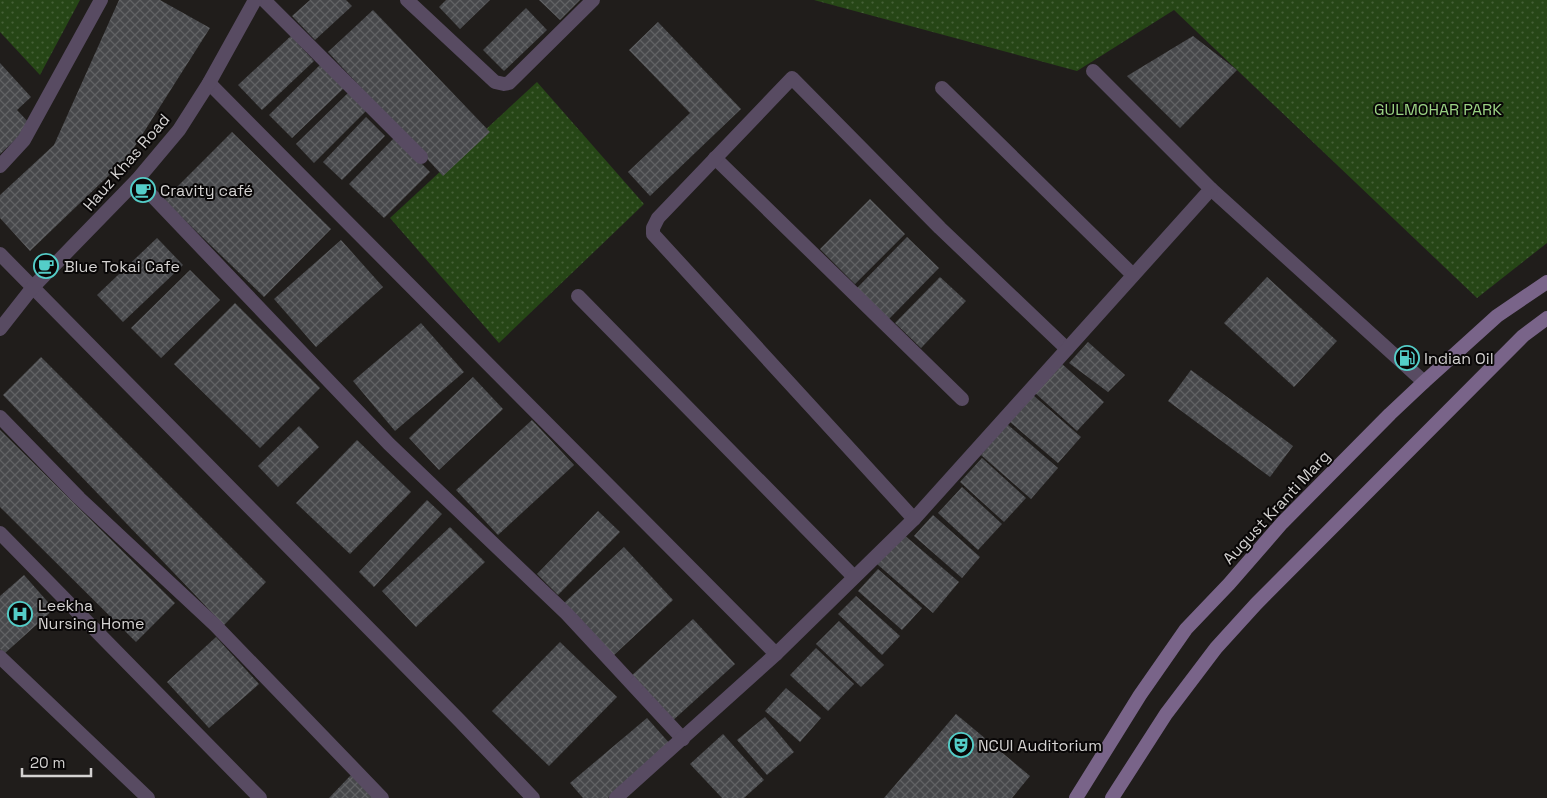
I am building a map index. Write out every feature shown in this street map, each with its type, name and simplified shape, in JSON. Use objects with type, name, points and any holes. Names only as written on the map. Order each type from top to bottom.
[{"type":"main road","name":"August Kranti Marg","points":[[1076,798],[1140,695],[1186,629],[1282,524],[1390,414],[1497,316],[1547,282]]},
{"type":"main road","points":[[1112,798],[1166,714],[1216,648],[1256,604],[1523,336],[1547,318]]},
{"type":"street","points":[[0,166],[24,140],[101,0]]},
{"type":"street","name":"Hauz Khas Road","points":[[0,329],[33,288],[137,180],[179,130],[209,83],[255,0]]},
{"type":"street","points":[[264,0],[421,157]]},
{"type":"street","points":[[407,0],[494,82],[504,84],[509,83],[593,0]]},
{"type":"street","points":[[1093,71],[1211,189],[1424,382]]},
{"type":"street","points":[[914,519],[653,234],[653,228],[658,218],[792,78],[940,228],[1067,349]]},
{"type":"street","points":[[209,83],[776,654]]},
{"type":"street","points":[[942,88],[1133,275]]},
{"type":"street","points":[[715,158],[962,399]]},
{"type":"street","points":[[137,180],[389,444],[567,614],[683,739]]},
{"type":"street","points":[[616,798],[776,654],[914,519],[1211,189]]},
{"type":"street","points":[[0,254],[453,714],[533,798]]},
{"type":"street","points":[[578,296],[854,577]]},
{"type":"street","points":[[0,416],[79,498],[215,624],[382,798]]},
{"type":"street","points":[[0,533],[260,798]]},
{"type":"street","points":[[0,657],[148,798]]},
{"type":"green space","points":[[0,0],[80,0],[40,75],[0,32]]},
{"type":"green space","name":"GULMOHAR PARK","points":[[814,0],[1547,0],[1547,243],[1477,298],[1174,10],[1077,71]]},
{"type":"green space","points":[[537,82],[644,204],[499,343],[390,218]]},
{"type":"building","points":[[119,0],[160,0],[210,28],[128,157],[30,251],[0,218],[0,195],[54,145]]},
{"type":"building","points":[[310,0],[346,0],[352,6],[315,40],[292,16]]},
{"type":"building","points":[[446,0],[490,0],[460,29],[439,7]]},
{"type":"building","points":[[539,0],[580,0],[560,20]]},
{"type":"building","points":[[526,8],[547,30],[504,71],[483,50]]},
{"type":"building","points":[[373,10],[490,132],[443,176],[328,52]]},
{"type":"building","points":[[658,22],[741,109],[650,196],[628,172],[690,113],[629,50]]},
{"type":"building","points":[[291,36],[314,61],[262,110],[238,85]]},
{"type":"building","points":[[1193,36],[1237,70],[1180,128],[1127,76]]},
{"type":"building","points":[[0,63],[31,97],[17,110],[31,125],[0,154]]},
{"type":"building","points":[[322,63],[345,87],[292,138],[269,115]]},
{"type":"building","points":[[348,93],[366,111],[314,163],[296,144]]},
{"type":"building","points":[[366,117],[385,136],[342,180],[323,162]]},
{"type":"building","points":[[232,132],[331,229],[264,297],[164,200]]},
{"type":"building","points":[[395,137],[430,172],[384,218],[349,184]]},
{"type":"building","points":[[870,199],[905,234],[855,284],[820,249]]},
{"type":"building","points":[[907,237],[939,268],[889,319],[857,288]]},
{"type":"building","points":[[157,238],[183,265],[123,322],[97,295]]},
{"type":"building","points":[[341,240],[383,287],[316,347],[274,299]]},
{"type":"building","points":[[190,270],[220,300],[161,358],[131,328]]},
{"type":"building","points":[[940,277],[966,301],[921,348],[895,323]]},
{"type":"building","points":[[1267,277],[1337,341],[1294,387],[1224,323]]},
{"type":"building","points":[[235,303],[320,388],[260,448],[174,364]]},
{"type":"building","points":[[421,323],[464,372],[395,431],[353,381]]},
{"type":"building","points":[[1088,342],[1125,375],[1108,392],[1069,363]]},
{"type":"building","points":[[41,357],[266,582],[224,625],[3,395]]},
{"type":"building","points":[[1061,363],[1104,402],[1077,431],[1034,392]]},
{"type":"building","points":[[1191,370],[1293,446],[1270,477],[1168,401]]},
{"type":"building","points":[[473,377],[503,409],[439,470],[409,438]]},
{"type":"building","points":[[1033,395],[1081,437],[1058,463],[1010,422]]},
{"type":"building","points":[[532,420],[574,465],[498,535],[456,490]]},
{"type":"building","points":[[1007,424],[1058,468],[1031,499],[981,455]]},
{"type":"building","points":[[299,426],[319,447],[278,487],[258,466]]},
{"type":"building","points":[[0,430],[175,603],[136,642],[0,507]]},
{"type":"building","points":[[357,440],[411,492],[350,554],[296,503]]},
{"type":"building","points":[[982,458],[1026,498],[1004,522],[960,482]]},
{"type":"building","points":[[962,487],[1002,524],[978,550],[938,513]]},
{"type":"building","points":[[427,500],[442,514],[374,587],[359,572]]},
{"type":"building","points":[[598,511],[620,532],[558,595],[537,574]]},
{"type":"building","points":[[933,515],[980,557],[962,578],[914,536]]},
{"type":"building","points":[[450,527],[485,562],[416,627],[382,591]]},
{"type":"building","points":[[903,534],[959,582],[933,613],[877,564]]},
{"type":"building","points":[[624,547],[673,600],[613,656],[563,604]]},
{"type":"building","points":[[878,569],[922,608],[902,630],[858,591]]},
{"type":"building","points":[[24,575],[54,609],[4,654],[0,649],[0,596]]},
{"type":"building","points":[[856,596],[900,636],[882,655],[838,614]]},
{"type":"building","points":[[693,619],[735,664],[670,723],[629,678]]},
{"type":"building","points":[[839,621],[884,665],[861,687],[816,644]]},
{"type":"building","points":[[216,637],[259,684],[209,728],[167,682]]},
{"type":"building","points":[[560,642],[617,697],[549,766],[492,711]]},
{"type":"building","points":[[816,648],[854,684],[828,711],[790,675]]},
{"type":"building","points":[[786,688],[821,718],[800,742],[765,711]]},
{"type":"building","name":"NCUI Auditorium","points":[[956,714],[1030,776],[1012,798],[884,798]]},
{"type":"building","points":[[765,717],[794,752],[767,775],[737,740]]},
{"type":"building","points":[[647,718],[671,745],[608,798],[583,798],[570,783]]},
{"type":"building","points":[[723,734],[764,780],[744,798],[722,798],[690,764]]},
{"type":"building","points":[[351,775],[374,798],[329,798]]},
{"type":"place","name":"Cravity café","points":[[143,190]]},
{"type":"place","name":"Blue Tokai Cafe","points":[[46,266]]},
{"type":"place","name":"Indian Oil","points":[[1407,358]]},
{"type":"place","name":"Leekha Nursing Home","points":[[20,614]]},
{"type":"place","name":"NCUI Auditorium","points":[[961,745]]}]
